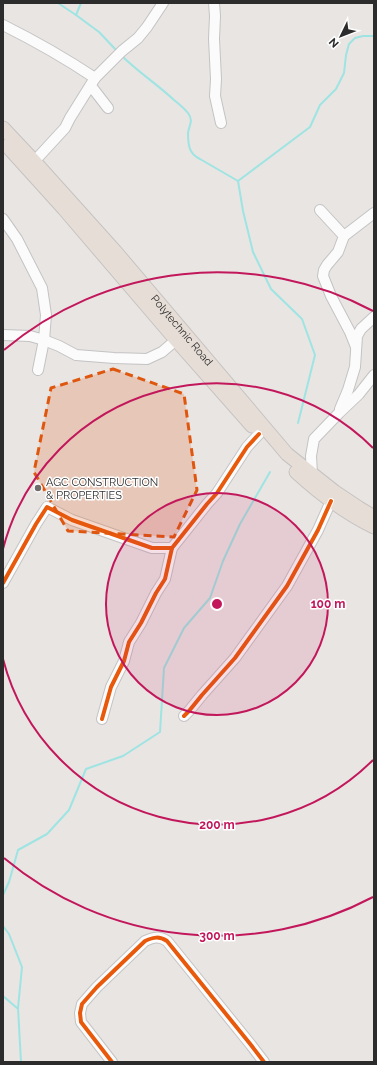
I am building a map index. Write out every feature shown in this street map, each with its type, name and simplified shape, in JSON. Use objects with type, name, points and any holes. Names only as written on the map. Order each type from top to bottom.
[{"type":"main road","name":"Polytechnic Road","points":[[3,128],[64,209],[176,340],[284,462],[331,501],[374,527]]},
{"type":"main road","name":"Polytechnic Road","points":[[3,141],[32,165],[116,252],[287,454],[341,496],[374,517]]},
{"type":"street","points":[[32,165],[65,128],[93,82],[118,54],[138,38],[163,3]]},
{"type":"street","points":[[214,3],[215,96],[221,123]]},
{"type":"street","points":[[3,25],[33,40],[67,60],[93,82],[108,108]]},
{"type":"street","points":[[320,210],[344,236]]},
{"type":"street","points":[[356,347],[323,276],[327,265],[338,252],[344,236],[374,213]]},
{"type":"street","points":[[3,219],[17,239],[42,288],[46,315],[44,340],[38,370]]},
{"type":"street","points":[[339,413],[355,367],[357,336],[361,329],[374,317]]},
{"type":"street","points":[[3,335],[30,336],[59,346],[76,355],[146,359],[162,352],[176,340]]},
{"type":"street","points":[[312,474],[311,456],[314,439],[359,394],[374,375]]},
{"type":"street","points":[[102,719],[111,687],[124,661],[129,642],[165,578],[172,548],[217,493],[247,447],[259,434]]},
{"type":"street","points":[[184,716],[235,658],[286,586],[318,530],[331,501]]},
{"type":"street","points":[[3,583],[47,507],[72,520],[152,548],[172,548]]},
{"type":"street","points":[[112,1062],[81,1022],[80,1013],[82,1004],[97,987],[145,941],[160,937],[167,941],[264,1062]]},
{"type":"highlighted area","points":[[113,369],[184,394],[197,490],[174,537],[68,531],[34,472],[51,388]]},
{"type":"waterway","points":[[58,3],[99,32],[117,51]]},
{"type":"waterway","points":[[76,15],[81,3]]},
{"type":"waterway","points":[[238,181],[310,127],[320,105],[336,89],[344,73],[349,44],[355,38],[374,36]]},
{"type":"waterway","points":[[122,56],[188,113],[191,118],[188,141],[193,155],[238,181],[243,211],[253,252],[271,289],[302,319],[315,355],[298,423]]},
{"type":"waterway","points":[[3,895],[9,882],[18,850],[47,834],[69,810],[86,769],[123,756],[160,732],[164,668],[184,628],[210,598],[223,561],[240,524],[270,472]]},
{"type":"waterway","points":[[3,926],[9,934],[22,967],[18,1008],[21,1062]]},
{"type":"waterway","points":[[3,996],[17,1008]]},
{"type":"cycle path","points":[[102,719],[111,687],[124,661],[129,642],[165,579],[172,548],[217,493],[247,447],[259,434]]},
{"type":"cycle path","points":[[184,716],[235,658],[287,586],[318,530],[331,501]]},
{"type":"cycle path","points":[[3,583],[47,507],[72,520],[152,548],[172,548]]},
{"type":"cycle path","points":[[112,1062],[81,1022],[80,1013],[82,1004],[97,987],[145,941],[156,938],[161,938],[167,941],[264,1062]]},
{"type":"place","name":"AGC CONSTRUCTION & PROPERTIES","points":[[38,488]]}]
